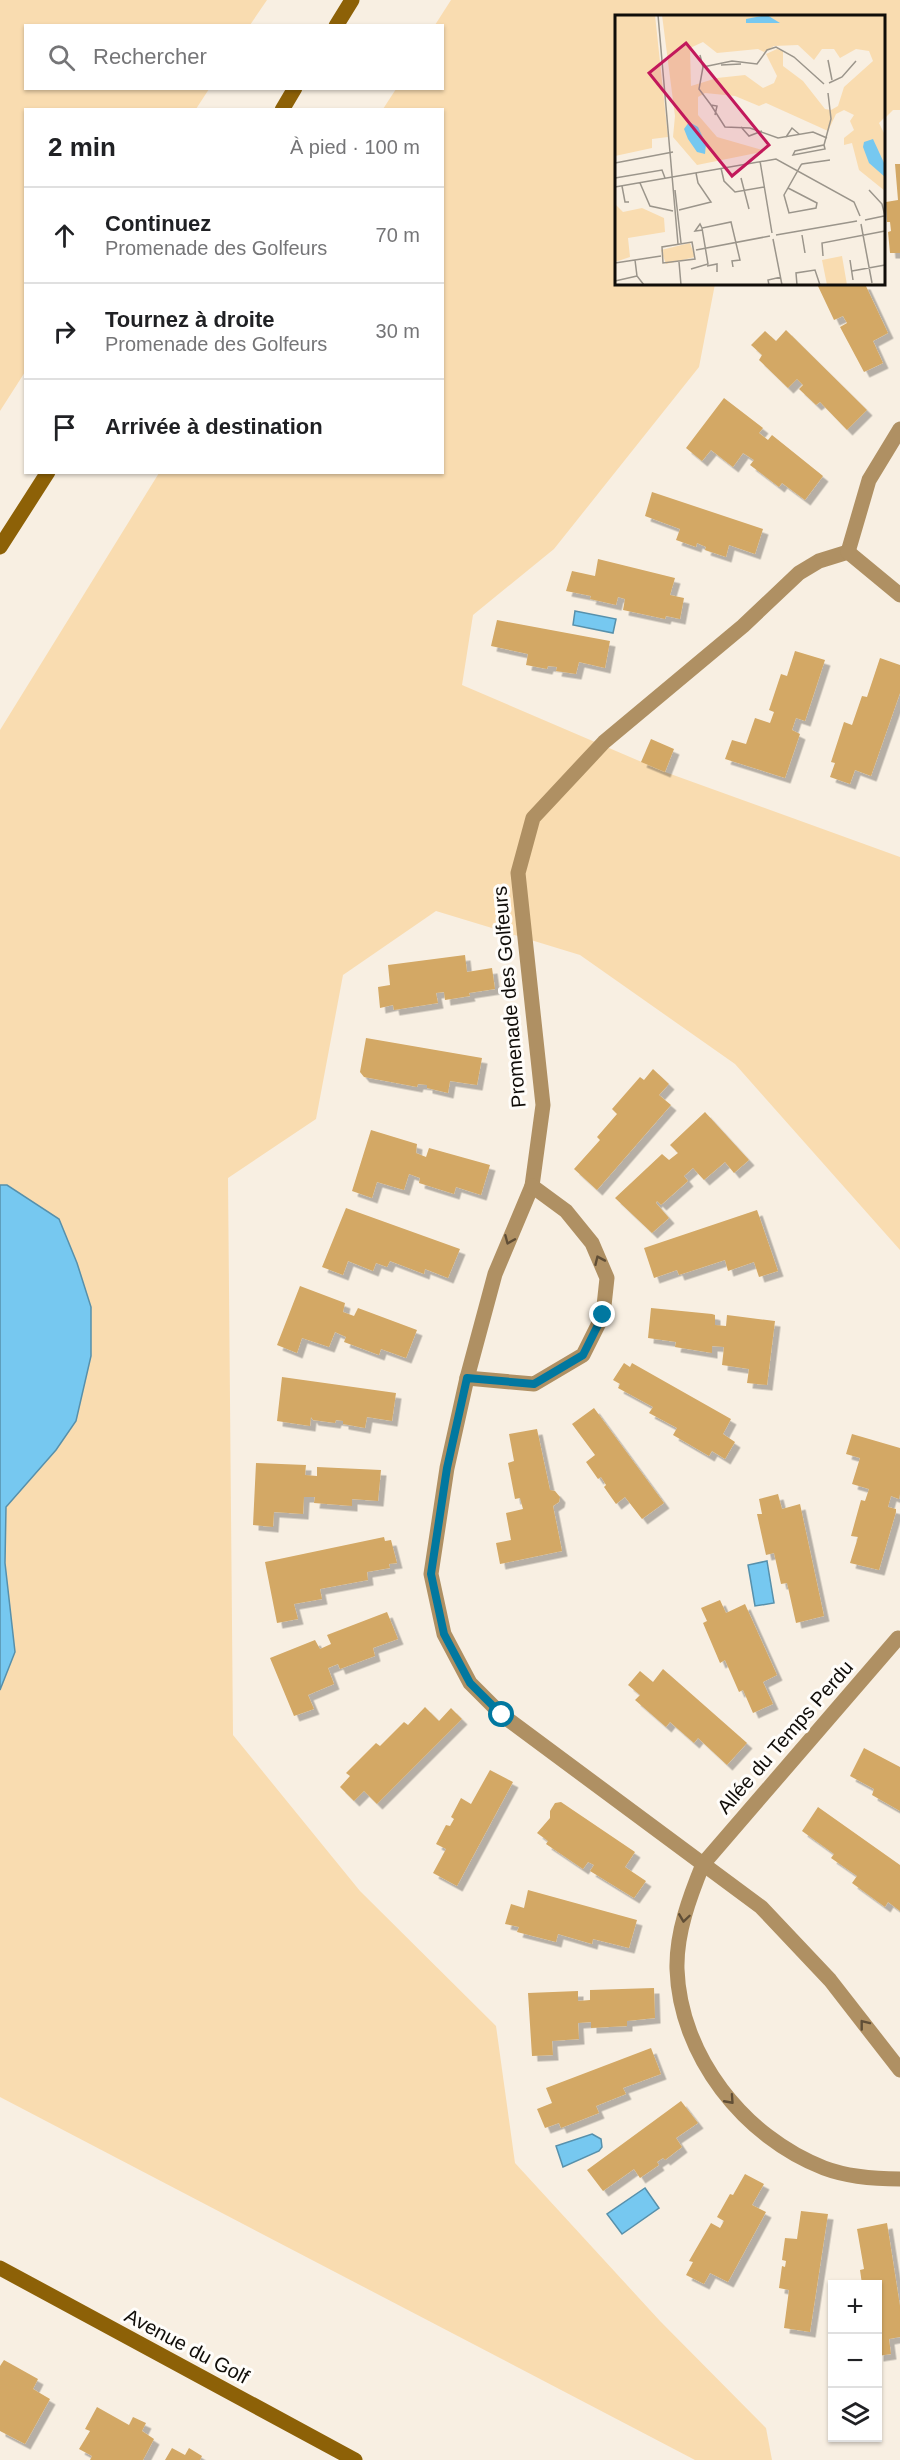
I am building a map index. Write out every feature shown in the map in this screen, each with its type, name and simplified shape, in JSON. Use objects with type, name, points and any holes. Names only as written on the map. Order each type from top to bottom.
[{"type":"street","points":[[337,24],[352,0]]},
{"type":"street","points":[[283,108],[294,90]]},
{"type":"street","points":[[900,429],[869,480],[848,552],[900,595]]},
{"type":"street","points":[[0,547],[47,474]]},
{"type":"street","name":"Promenade des Golfeurs","points":[[467,1378],[495,1274],[532,1186],[543,1105],[519,873],[533,818],[604,742],[743,626],[799,573],[819,561],[848,552]]},
{"type":"street","points":[[532,1186],[566,1211],[592,1243],[608,1278],[603,1315],[583,1355],[534,1384],[467,1378],[447,1468],[431,1574],[444,1634],[470,1683],[502,1715],[761,1907],[830,1980],[900,2070]]},
{"type":"street","name":"Allée du Temps Perdu","points":[[703,1864],[898,1638]]},
{"type":"street","points":[[703,1864],[685,1908],[677,1968],[683,2007],[696,2047],[720,2088],[751,2124],[796,2154],[824,2168],[871,2179],[900,2179]]},
{"type":"street","name":"Avenue du Golf","points":[[0,2268],[355,2460]]},
{"type":"shaded area","points":[[0,0],[267,0],[251,24],[24,24],[24,90],[208,90],[197,108],[24,108],[24,374],[0,411]]},
{"type":"shaded area","points":[[451,0],[900,0],[900,110],[893,110],[885,118],[885,15],[615,15],[615,285],[715,285],[699,367],[554,549],[473,615],[462,685],[665,772],[900,857],[900,1250],[735,1064],[580,955],[436,911],[343,975],[316,1119],[228,1178],[233,1735],[360,1891],[496,2026],[515,2163],[660,2321],[766,2428],[772,2460],[695,2460],[0,2097],[0,730],[158,474],[444,474],[444,108],[384,108],[395,90],[444,90],[444,24],[436,24]]},
{"type":"water","points":[[575,611],[616,619],[613,633],[573,625]]},
{"type":"water","points":[[0,1185],[7,1185],[59,1219],[77,1263],[91,1307],[91,1356],[76,1421],[56,1450],[6,1507],[5,1563],[15,1652],[0,1690]]},
{"type":"water","points":[[767,1561],[774,1603],[755,1606],[748,1565]]},
{"type":"water","points":[[592,2134],[601,2139],[602,2147],[599,2151],[563,2167],[556,2146]]},
{"type":"water","points":[[645,2188],[659,2208],[622,2234],[607,2214]]},
{"type":"building","points":[[895,164],[900,164],[900,253],[890,253],[888,232],[891,231],[890,222],[887,222],[886,202],[898,200]]},
{"type":"building","points":[[817,285],[865,285],[888,333],[873,341],[883,363],[864,372],[840,327],[847,323],[843,316],[834,320]]},
{"type":"building","points":[[786,330],[867,410],[847,430],[820,402],[816,405],[799,389],[803,385],[797,379],[788,388],[759,360],[762,355],[751,345],[765,331],[776,341]]},
{"type":"building","points":[[724,398],[763,428],[759,433],[768,440],[772,435],[823,476],[805,500],[782,483],[779,487],[750,465],[754,460],[743,453],[733,467],[711,450],[702,461],[686,448]]},
{"type":"building","points":[[652,492],[763,529],[755,554],[729,545],[726,557],[705,550],[706,547],[697,543],[696,547],[676,540],[680,529],[645,516]]},
{"type":"building","points":[[598,559],[675,578],[670,595],[684,598],[680,619],[666,616],[665,619],[623,610],[625,599],[618,597],[616,605],[590,599],[591,596],[566,591],[572,571],[595,576]]},
{"type":"building","points":[[497,620],[610,641],[605,668],[579,662],[576,674],[556,671],[557,667],[548,666],[547,669],[526,665],[528,654],[491,646]]},
{"type":"building","points":[[795,651],[825,660],[805,721],[796,718],[792,730],[800,734],[785,778],[725,759],[732,740],[746,744],[755,718],[770,723],[774,712],[769,710],[781,674],[787,676]]},
{"type":"building","points":[[880,658],[900,665],[900,693],[871,776],[855,770],[850,784],[830,777],[835,763],[831,762],[844,722],[852,725],[862,696],[867,697]]},
{"type":"building","points":[[651,739],[674,749],[665,772],[641,762]]},
{"type":"building","points":[[465,955],[467,972],[492,968],[495,989],[445,1000],[444,992],[436,993],[438,1003],[394,1010],[393,1005],[380,1008],[378,987],[390,985],[388,965]]},
{"type":"building","points":[[366,1038],[482,1058],[477,1085],[450,1081],[448,1093],[427,1088],[427,1085],[418,1084],[417,1087],[364,1077],[360,1072]]},
{"type":"building","points":[[653,1069],[669,1084],[659,1095],[671,1105],[597,1190],[574,1169],[600,1140],[597,1137],[617,1114],[612,1109],[640,1077],[644,1080]]},
{"type":"building","points":[[705,1112],[749,1160],[734,1173],[725,1162],[704,1180],[693,1168],[684,1176],[688,1181],[661,1205],[657,1201],[656,1203],[669,1218],[652,1233],[615,1198],[662,1154],[669,1160],[678,1153],[670,1145]]},
{"type":"building","points":[[371,1130],[417,1144],[416,1153],[426,1157],[429,1148],[490,1165],[481,1195],[456,1187],[454,1194],[419,1183],[420,1178],[409,1174],[404,1190],[377,1182],[372,1198],[352,1191]]},
{"type":"building","points":[[346,1208],[460,1249],[448,1278],[425,1269],[424,1274],[390,1261],[387,1267],[376,1263],[373,1271],[348,1261],[343,1275],[322,1267]]},
{"type":"building","points":[[757,1210],[778,1271],[759,1277],[754,1262],[728,1271],[725,1260],[679,1275],[677,1270],[654,1278],[644,1248]]},
{"type":"building","points":[[300,1286],[345,1303],[343,1312],[354,1316],[358,1308],[417,1330],[406,1358],[381,1349],[379,1355],[344,1342],[346,1337],[335,1332],[329,1347],[302,1338],[297,1353],[277,1345]]},
{"type":"building","points":[[651,1308],[712,1314],[715,1315],[715,1325],[726,1326],[727,1315],[775,1321],[767,1385],[747,1383],[749,1369],[722,1365],[724,1347],[712,1346],[712,1353],[675,1347],[676,1342],[648,1338]]},
{"type":"building","points":[[624,1363],[630,1367],[632,1363],[731,1419],[723,1434],[735,1442],[725,1459],[712,1451],[709,1456],[673,1435],[677,1428],[649,1413],[653,1407],[618,1388],[620,1384],[613,1380]]},
{"type":"building","points":[[282,1377],[396,1393],[392,1421],[367,1417],[365,1428],[343,1424],[343,1421],[336,1420],[335,1423],[313,1420],[311,1417],[310,1426],[277,1421]]},
{"type":"building","points":[[594,1408],[664,1503],[642,1519],[625,1497],[616,1504],[604,1487],[606,1485],[601,1477],[598,1479],[586,1462],[595,1455],[572,1424]]},
{"type":"building","points":[[537,1429],[550,1490],[555,1491],[560,1497],[559,1502],[553,1506],[562,1551],[500,1564],[496,1543],[511,1540],[506,1513],[523,1509],[520,1498],[515,1499],[508,1463],[514,1461],[509,1434]]},
{"type":"building","points":[[852,1434],[900,1448],[900,1494],[899,1499],[891,1496],[888,1507],[896,1509],[896,1512],[879,1570],[850,1563],[858,1537],[851,1536],[861,1500],[865,1501],[869,1489],[852,1484],[860,1458],[846,1454]]},
{"type":"building","points":[[256,1463],[306,1465],[305,1475],[317,1476],[317,1467],[381,1470],[378,1501],[352,1499],[352,1506],[314,1503],[315,1497],[304,1497],[303,1514],[274,1512],[273,1527],[253,1525]]},
{"type":"building","points":[[778,1494],[782,1509],[800,1504],[824,1616],[796,1623],[787,1583],[781,1584],[774,1553],[766,1555],[757,1514],[762,1514],[759,1499]]},
{"type":"building","points":[[384,1537],[385,1541],[391,1540],[397,1563],[389,1564],[390,1568],[367,1572],[368,1580],[320,1589],[322,1599],[294,1604],[298,1619],[277,1623],[265,1562]]},
{"type":"building","points":[[720,1600],[726,1613],[745,1604],[777,1675],[763,1682],[773,1704],[753,1713],[743,1690],[739,1692],[725,1660],[720,1663],[703,1623],[707,1621],[701,1608]]},
{"type":"building","points":[[387,1612],[398,1639],[373,1648],[375,1656],[340,1669],[338,1664],[328,1668],[334,1684],[308,1695],[314,1709],[294,1716],[270,1658],[315,1640],[320,1649],[331,1644],[327,1635]]},
{"type":"building","points":[[663,1669],[747,1743],[727,1765],[698,1738],[694,1743],[670,1722],[666,1727],[635,1700],[640,1695],[628,1685],[640,1671],[653,1682]]},
{"type":"building","points":[[425,1707],[439,1721],[451,1708],[462,1719],[377,1804],[364,1791],[354,1801],[340,1787],[350,1776],[346,1773],[376,1743],[380,1746],[404,1722],[408,1725]]},
{"type":"building","points":[[864,1748],[900,1767],[900,1811],[872,1795],[874,1789],[850,1776]]},
{"type":"building","points":[[490,1770],[513,1782],[457,1886],[433,1873],[446,1849],[436,1844],[446,1825],[450,1826],[454,1819],[451,1817],[461,1798],[471,1804]]},
{"type":"building","points":[[561,1802],[635,1852],[625,1867],[646,1881],[634,1898],[590,1871],[594,1865],[588,1862],[583,1869],[546,1844],[548,1841],[537,1833],[550,1818],[550,1811],[555,1803]]},
{"type":"building","points":[[818,1807],[900,1865],[900,1911],[888,1902],[885,1907],[852,1883],[857,1876],[831,1858],[834,1854],[802,1831]]},
{"type":"building","points":[[528,1890],[637,1920],[629,1948],[593,1939],[592,1944],[558,1934],[556,1942],[517,1932],[519,1927],[505,1924],[511,1904],[524,1908]]},
{"type":"building","points":[[654,1988],[655,2018],[627,2021],[627,2026],[591,2028],[591,2022],[578,2023],[579,2039],[552,2041],[553,2055],[532,2056],[528,1993],[578,1991],[578,2001],[590,2000],[590,1990]]},
{"type":"building","points":[[651,2048],[661,2074],[623,2088],[626,2094],[596,2106],[599,2113],[561,2128],[559,2123],[545,2128],[537,2109],[552,2103],[546,2088]]},
{"type":"building","points":[[681,2101],[698,2123],[676,2138],[682,2147],[665,2160],[663,2158],[657,2162],[659,2165],[640,2178],[634,2169],[603,2191],[587,2170]]},
{"type":"building","points":[[745,2174],[764,2184],[752,2205],[766,2212],[728,2282],[710,2273],[704,2284],[686,2275],[693,2262],[689,2261],[711,2223],[720,2228],[724,2221],[717,2217]]},
{"type":"building","points":[[801,2211],[828,2214],[810,2332],[784,2328],[789,2290],[779,2288],[782,2266],[785,2267],[786,2261],[782,2260],[785,2238],[797,2239]]},
{"type":"building","points":[[887,2223],[900,2306],[900,2337],[889,2339],[891,2354],[882,2355],[882,2280],[861,2280],[860,2270],[864,2269],[857,2229]]},
{"type":"building","points":[[4,2360],[38,2379],[33,2389],[50,2399],[25,2444],[0,2431],[0,2366]]},
{"type":"building","points":[[97,2407],[129,2425],[133,2417],[146,2423],[142,2431],[154,2439],[143,2460],[90,2460],[92,2456],[79,2449],[90,2431],[85,2429]]},
{"type":"building","points":[[172,2448],[185,2455],[189,2448],[202,2456],[200,2460],[165,2460]]},
{"type":"route","points":[[502,1715],[470,1683],[444,1634],[431,1574],[447,1468],[467,1378],[534,1384],[583,1355],[603,1315]]}]
